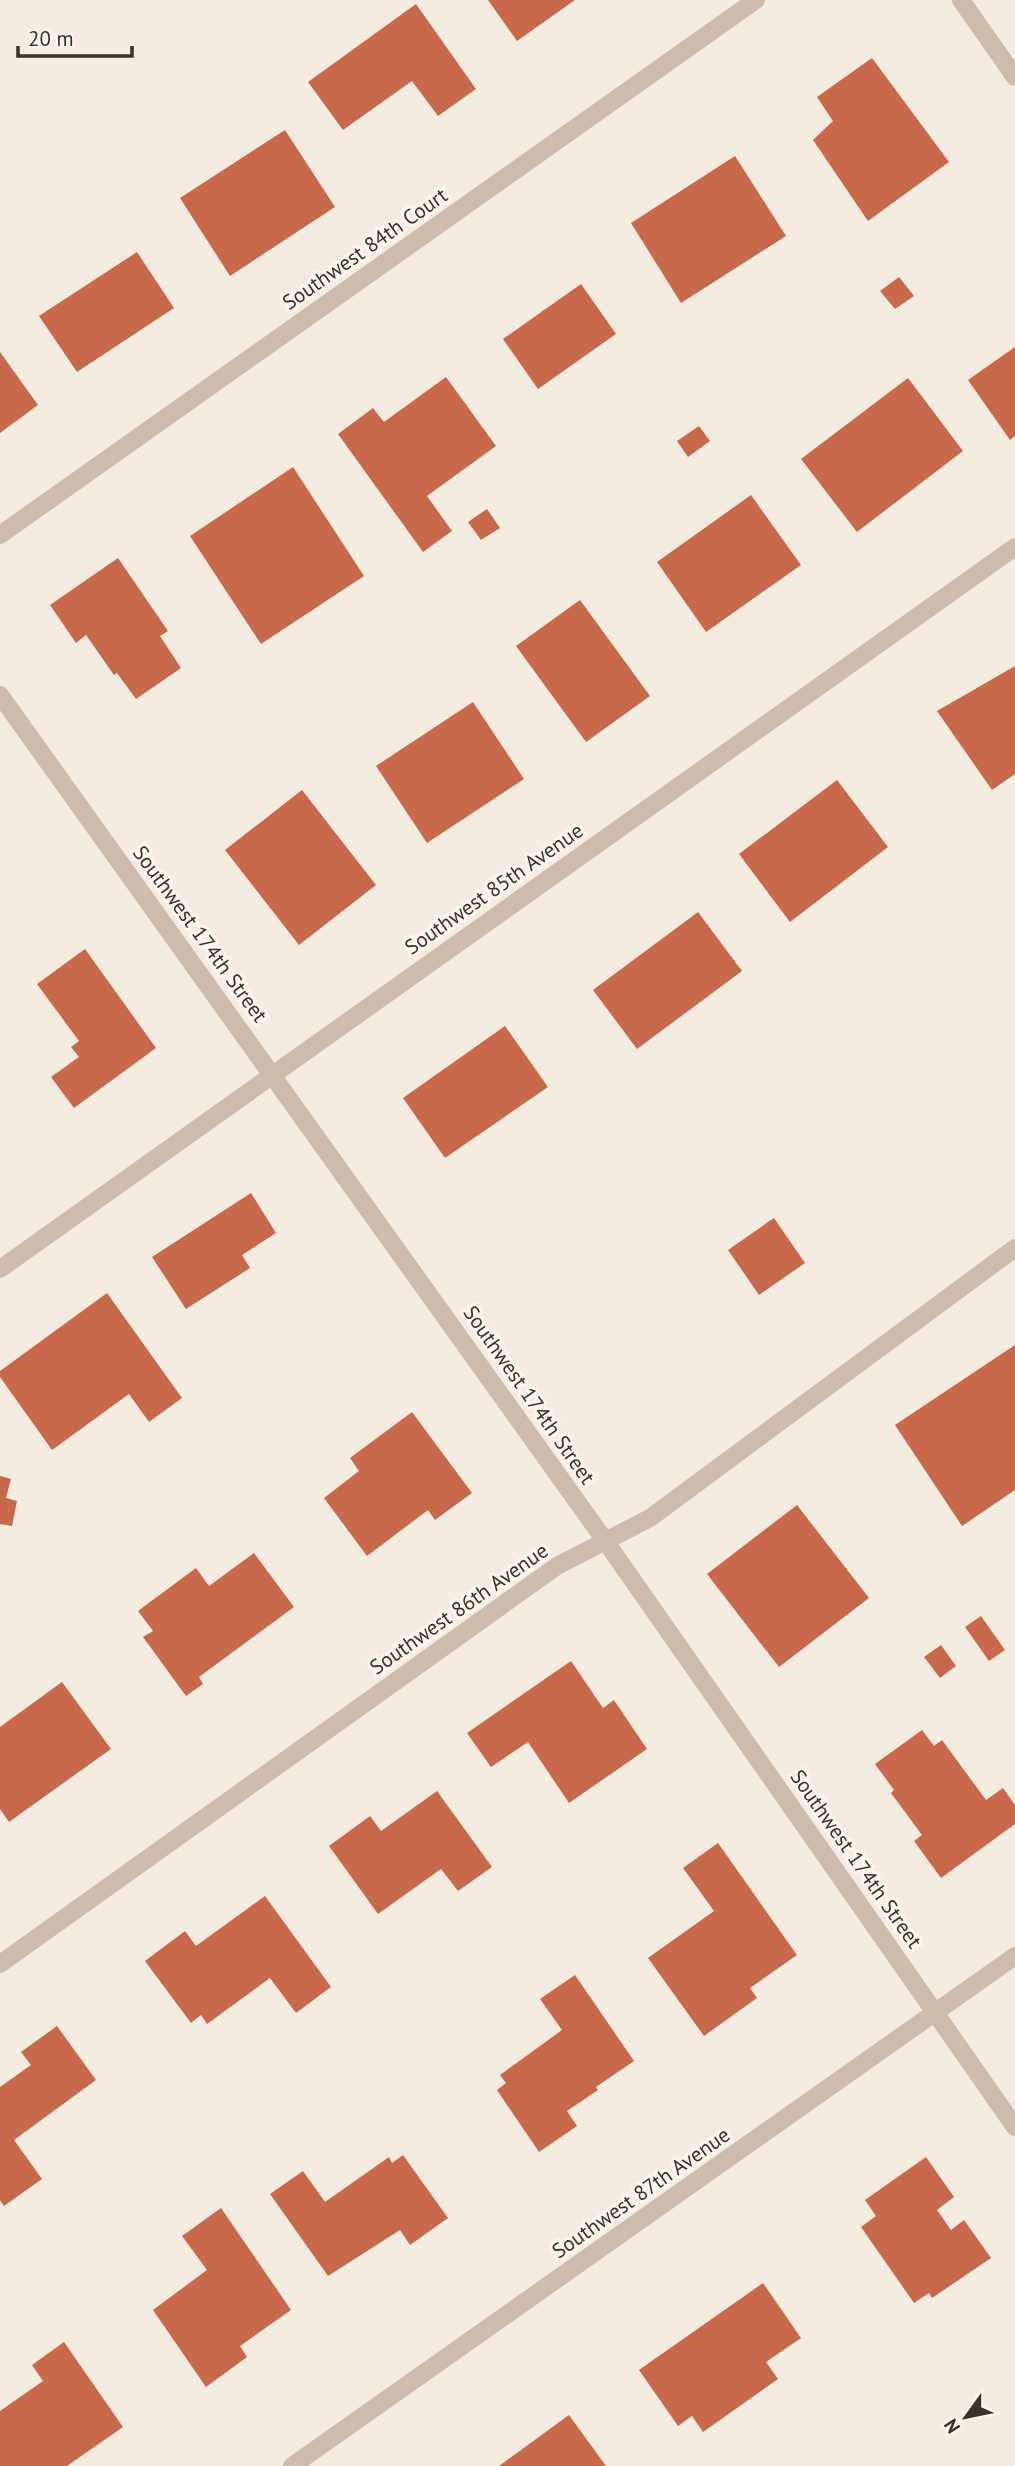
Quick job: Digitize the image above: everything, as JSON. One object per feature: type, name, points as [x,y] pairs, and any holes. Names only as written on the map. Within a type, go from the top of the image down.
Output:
[{"type":"street","name":"Southwest 84th Court","points":[[0,535],[756,0]]},
{"type":"street","points":[[961,0],[1015,76]]},
{"type":"street","name":"Southwest 85th Avenue","points":[[0,1269],[1015,547]]},
{"type":"street","name":"Southwest 174th Street","points":[[0,695],[606,1542],[1015,2127]]},
{"type":"street","name":"Southwest 86th Avenue","points":[[0,1964],[556,1566],[650,1518],[1015,1248]]},
{"type":"street","name":"Southwest 87th Avenue","points":[[292,2466],[1015,1956]]},
{"type":"building","points":[[488,0],[575,0],[517,41]]},
{"type":"building","points":[[416,4],[476,89],[438,116],[412,81],[343,130],[308,82]]},
{"type":"building","points":[[872,58],[949,162],[868,221],[813,140],[833,121],[817,97]]},
{"type":"building","points":[[285,130],[335,207],[230,276],[180,198]]},
{"type":"building","points":[[735,156],[786,236],[681,303],[631,223]]},
{"type":"building","points":[[137,252],[174,308],[77,372],[39,316]]},
{"type":"building","points":[[899,277],[914,296],[895,309],[880,291]]},
{"type":"building","points":[[581,284],[616,334],[538,389],[503,339]]},
{"type":"building","points":[[1015,347],[1015,436],[1010,440],[968,380]]},
{"type":"building","points":[[0,352],[38,405],[0,433]]},
{"type":"building","points":[[446,377],[496,446],[427,496],[452,531],[423,552],[338,434],[373,408],[384,422]]},
{"type":"building","points":[[908,378],[963,451],[857,532],[801,459]]},
{"type":"building","points":[[699,426],[710,441],[688,457],[677,441]]},
{"type":"building","points":[[293,467],[364,576],[261,644],[190,536]]},
{"type":"building","points":[[751,495],[801,565],[706,632],[657,562]]},
{"type":"building","points":[[487,509],[500,528],[481,540],[468,522]]},
{"type":"building","points":[[118,558],[168,631],[160,636],[181,668],[136,699],[117,673],[114,675],[86,635],[76,643],[50,605]]},
{"type":"building","points":[[580,600],[650,696],[586,742],[516,646]]},
{"type":"building","points":[[1015,666],[1015,774],[992,790],[937,711]]},
{"type":"building","points":[[473,702],[524,779],[427,843],[376,766]]},
{"type":"building","points":[[837,780],[888,847],[790,922],[739,854]]},
{"type":"building","points":[[302,790],[376,885],[299,945],[225,850]]},
{"type":"building","points":[[698,912],[742,971],[637,1049],[593,990]]},
{"type":"building","points":[[85,949],[156,1048],[74,1108],[51,1077],[79,1057],[71,1047],[79,1041],[37,984]]},
{"type":"building","points":[[505,1026],[548,1087],[445,1158],[403,1098]]},
{"type":"building","points":[[251,1193],[276,1233],[242,1255],[250,1268],[186,1309],[152,1257]]},
{"type":"building","points":[[774,1218],[805,1263],[759,1295],[728,1250]]},
{"type":"building","points":[[107,1293],[182,1398],[149,1422],[129,1394],[52,1450],[0,1377],[0,1371]]},
{"type":"building","points":[[1015,1345],[1015,1490],[962,1526],[895,1425]]},
{"type":"building","points":[[412,1412],[472,1493],[435,1520],[428,1510],[367,1556],[324,1498],[359,1471],[350,1458]]},
{"type":"building","points":[[0,1476],[11,1479],[6,1498],[17,1501],[12,1526],[0,1524]]},
{"type":"building","points":[[797,1505],[869,1598],[779,1667],[707,1574]]},
{"type":"building","points":[[254,1553],[294,1607],[199,1677],[203,1684],[186,1696],[143,1637],[153,1631],[138,1611],[196,1568],[209,1586]]},
{"type":"building","points":[[981,1616],[1005,1650],[989,1661],[965,1627]]},
{"type":"building","points":[[941,1645],[956,1666],[940,1678],[924,1657]]},
{"type":"building","points":[[571,1661],[603,1708],[614,1700],[647,1749],[569,1803],[528,1742],[491,1767],[467,1733]]},
{"type":"building","points":[[62,1682],[111,1749],[9,1822],[0,1809],[0,1727]]},
{"type":"building","points":[[922,1730],[934,1746],[942,1740],[986,1800],[1003,1788],[1015,1805],[1015,1824],[941,1878],[914,1841],[922,1835],[891,1793],[894,1790],[875,1764]]},
{"type":"building","points":[[437,1791],[492,1867],[458,1891],[441,1869],[378,1914],[329,1846],[370,1816],[381,1831]]},
{"type":"building","points":[[718,1843],[797,1955],[750,1988],[757,1998],[704,2036],[648,1958],[714,1911],[683,1868]]},
{"type":"building","points":[[265,1896],[331,1987],[296,2013],[270,1978],[207,2024],[201,2015],[191,2023],[145,1961],[185,1931],[196,1946]]},
{"type":"building","points":[[575,1975],[634,2061],[567,2111],[577,2126],[539,2152],[497,2090],[506,2083],[500,2075],[562,2030],[540,1999]]},
{"type":"building","points":[[57,2026],[96,2080],[14,2140],[42,2179],[4,2206],[0,2200],[0,2087],[31,2065],[21,2052]]},
{"type":"building","points":[[403,2155],[448,2218],[410,2245],[400,2230],[328,2276],[270,2194],[303,2171],[325,2202],[389,2157],[392,2163]]},
{"type":"building","points":[[926,2157],[954,2197],[937,2210],[951,2230],[964,2220],[991,2258],[932,2298],[929,2293],[914,2303],[861,2227],[876,2216],[865,2200]]},
{"type":"building","points":[[221,2208],[291,2310],[240,2346],[247,2357],[206,2387],[153,2310],[207,2270],[182,2236]]},
{"type":"building","points":[[763,2283],[801,2338],[766,2362],[778,2379],[703,2432],[692,2416],[678,2426],[639,2370]]},
{"type":"building","points":[[64,2342],[123,2427],[67,2466],[0,2466],[0,2411],[43,2381],[32,2365]]},
{"type":"building","points":[[569,2415],[606,2466],[499,2466]]}]
